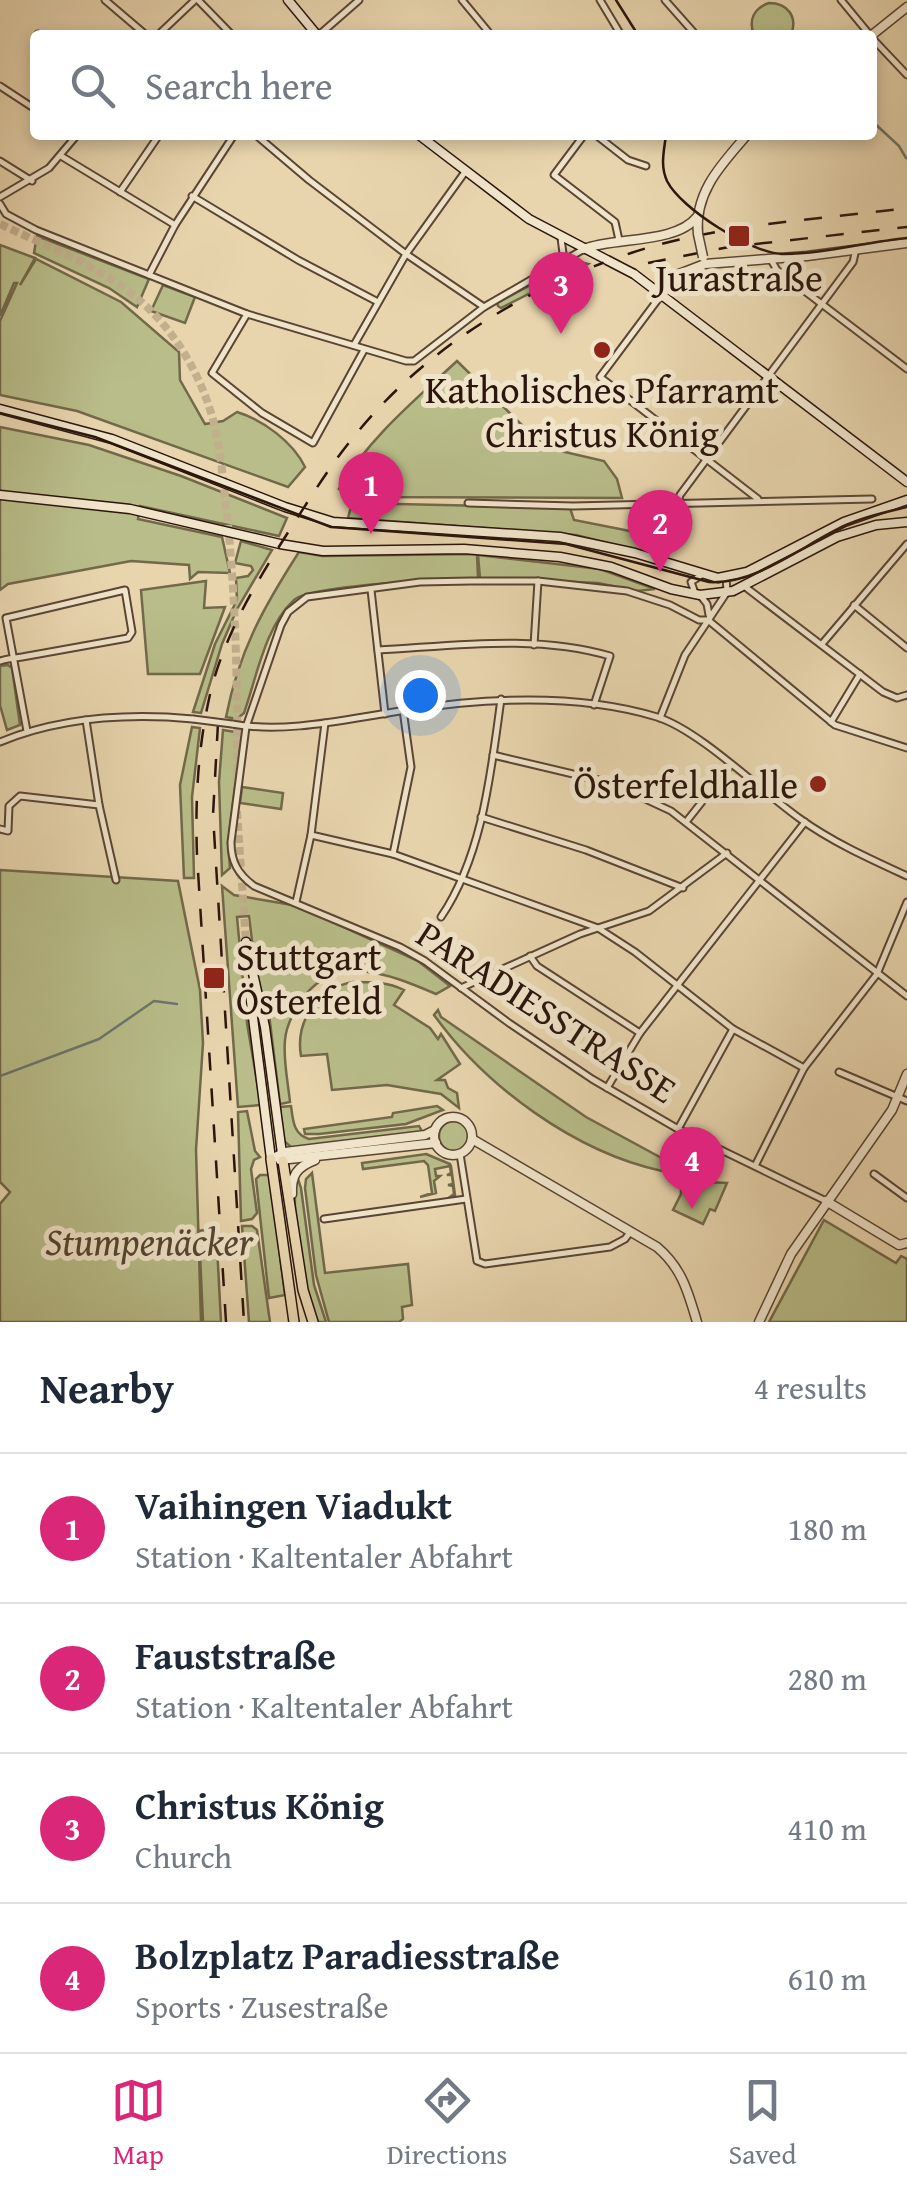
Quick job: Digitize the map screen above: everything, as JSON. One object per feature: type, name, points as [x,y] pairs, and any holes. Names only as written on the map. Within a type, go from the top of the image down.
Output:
[{"type":"highway","points":[[282,1157],[303,1290],[313,1322]]},
{"type":"highway","points":[[271,1159],[294,1322]]},
{"type":"main road","points":[[288,0],[314,30]]},
{"type":"main road","points":[[877,31],[907,7]]},
{"type":"main road","points":[[425,140],[514,209],[561,238],[606,256],[650,284],[907,482]]},
{"type":"main road","points":[[584,249],[686,228],[696,218],[707,186],[743,140]]},
{"type":"main road","points":[[696,218],[704,261]]},
{"type":"main road","points":[[686,228],[698,234]]},
{"type":"main road","points":[[606,256],[620,243]]},
{"type":"main road","points":[[662,294],[674,276],[704,261],[771,260],[907,243]]},
{"type":"main road","points":[[0,409],[112,438],[284,507],[333,522],[560,537],[726,577],[747,572],[844,522],[907,500]]},
{"type":"main road","points":[[0,495],[130,509],[280,544],[332,552],[449,548],[560,557],[698,595],[744,586],[837,537],[876,525],[907,522]]},
{"type":"main road","points":[[246,942],[271,1159],[425,1135],[446,1119],[457,1118],[467,1123],[472,1138],[460,1154],[448,1154],[436,1143],[436,1130]]},
{"type":"main road","points":[[249,966],[264,1026],[282,1157]]},
{"type":"main road","points":[[759,1322],[791,1254],[902,1100],[907,1074]]},
{"type":"main road","points":[[472,1138],[657,1247],[676,1265],[697,1322]]},
{"type":"main road","points":[[282,1157],[319,1158],[436,1143]]},
{"type":"main road","points":[[290,1204],[294,1176],[302,1166],[319,1158]]},
{"type":"main road","points":[[826,1201],[906,1246]]},
{"type":"street","points":[[105,0],[140,30]]},
{"type":"street","points":[[163,30],[196,0],[227,30]]},
{"type":"street","points":[[324,30],[360,0]]},
{"type":"street","points":[[462,0],[486,30]]},
{"type":"street","points":[[600,0],[618,30]]},
{"type":"street","points":[[665,0],[692,30]]},
{"type":"street","points":[[841,0],[866,30]]},
{"type":"street","points":[[877,42],[907,75]]},
{"type":"street","points":[[0,86],[30,105]]},
{"type":"street","points":[[72,140],[61,156],[32,181],[0,201],[6,214],[36,230],[247,314],[364,350],[414,360],[484,307],[584,249]]},
{"type":"street","points":[[120,192],[156,140]]},
{"type":"street","points":[[149,275],[174,225],[231,140]]},
{"type":"street","points":[[262,140],[406,254],[484,307]]},
{"type":"street","points":[[580,140],[554,175],[615,222],[620,243]]},
{"type":"street","points":[[602,140],[628,160],[646,166]]},
{"type":"street","points":[[61,156],[174,225]]},
{"type":"street","points":[[0,161],[32,181]]},
{"type":"street","points":[[353,346],[406,254],[466,172]]},
{"type":"street","points":[[192,196],[376,302]]},
{"type":"street","points":[[561,238],[566,253],[564,261]]},
{"type":"street","points":[[678,502],[706,458],[853,262],[856,249]]},
{"type":"street","points":[[771,260],[776,270],[907,370]]},
{"type":"street","points":[[662,294],[600,377],[761,500]]},
{"type":"street","points":[[247,314],[212,373],[262,413],[314,443],[364,350]]},
{"type":"street","points":[[468,503],[573,506],[872,500]]},
{"type":"street","points":[[821,645],[907,544]]},
{"type":"street","points":[[703,574],[691,582],[708,607],[708,619]]},
{"type":"street","points":[[660,718],[685,655],[727,592],[726,577]]},
{"type":"street","points":[[534,644],[538,581]]},
{"type":"street","name":"PARADIESSTRASSE","points":[[708,619],[699,620],[670,605],[627,591],[538,581],[420,582],[307,597],[288,612],[272,646],[246,727],[232,857],[238,872],[254,886],[426,961],[530,1038],[607,1088],[678,1129],[826,1201]]},
{"type":"street","points":[[744,586],[889,696],[907,695]]},
{"type":"street","points":[[0,661],[14,658],[128,638],[132,632],[125,590],[6,618],[14,658],[26,731]]},
{"type":"street","points":[[371,590],[385,714]]},
{"type":"street","points":[[854,605],[907,648]]},
{"type":"street","points":[[708,619],[831,722],[850,732],[907,748]]},
{"type":"street","points":[[378,650],[534,644],[610,656],[594,705]]},
{"type":"street","points":[[831,722],[860,674]]},
{"type":"street","points":[[441,917],[462,879],[481,817],[501,699]]},
{"type":"street","points":[[0,742],[26,731],[136,716],[246,727],[325,723],[501,699],[594,705],[660,718],[676,725],[805,822],[907,876]]},
{"type":"street","points":[[393,854],[411,767],[403,710]]},
{"type":"street","points":[[86,720],[99,806],[116,880]]},
{"type":"street","points":[[296,902],[311,835],[325,723]]},
{"type":"street","points":[[493,755],[611,782],[650,799],[727,853],[907,996]]},
{"type":"street","points":[[686,822],[731,765]]},
{"type":"street","points":[[0,829],[8,830],[9,806],[20,796],[99,806]]},
{"type":"street","points":[[481,817],[586,850],[683,888]]},
{"type":"street","points":[[607,1088],[640,1034],[805,822]]},
{"type":"street","points":[[311,835],[393,854],[598,928],[733,1029],[804,1068]]},
{"type":"street","points":[[461,988],[580,934],[649,910],[727,853]]},
{"type":"street","points":[[756,1166],[804,1068],[878,974],[907,902]]},
{"type":"street","points":[[578,922],[580,934]]},
{"type":"street","points":[[530,956],[537,966],[640,1034]]},
{"type":"street","points":[[678,1129],[733,1029]]},
{"type":"street","points":[[838,1072],[902,1100]]},
{"type":"street","points":[[460,1154],[474,1258],[486,1264],[610,1247],[631,1231]]},
{"type":"street","points":[[874,1174],[907,1198]]},
{"type":"street","points":[[324,1219],[466,1199]]},
{"type":"green space","points":[[769,3],[781,5],[790,12],[792,30],[753,30],[754,15]]},
{"type":"green space","points":[[37,236],[149,279],[137,307],[109,288],[34,253]]},
{"type":"green space","points":[[0,245],[35,258],[20,285],[36,259],[121,302],[179,352],[180,380],[205,424],[223,421],[237,412],[247,416],[285,441],[305,467],[288,487],[77,411],[0,395],[0,321],[17,283],[0,316]]},
{"type":"green space","points":[[576,261],[588,264],[501,308],[498,306],[497,303]]},
{"type":"green space","points":[[163,285],[195,297],[185,323],[151,311]]},
{"type":"green space","points":[[457,361],[536,439],[552,449],[604,461],[617,479],[622,498],[349,497],[339,489],[378,437]]},
{"type":"green space","points":[[0,427],[89,445],[287,518],[279,536],[140,506],[138,519],[222,537],[230,573],[198,572],[190,579],[189,565],[131,561],[8,584],[0,590]]},
{"type":"green space","points":[[352,503],[570,508],[574,520],[655,536],[663,542],[663,557],[576,535],[348,518]]},
{"type":"green space","points":[[241,541],[272,550],[237,609],[201,713],[193,712],[215,644],[237,600],[236,578],[248,576],[253,570],[251,566],[235,563]]},
{"type":"green space","points":[[299,552],[322,556],[477,554],[478,578],[325,590],[294,600],[269,638],[244,713],[237,719],[226,717],[254,631]]},
{"type":"green space","points":[[478,555],[600,569],[655,589],[637,591],[598,583],[480,578]]},
{"type":"green space","points":[[206,581],[204,608],[225,607],[200,674],[148,674],[141,590]]},
{"type":"green space","points":[[0,666],[12,668],[20,725],[7,730],[0,705]]},
{"type":"green space","points":[[192,727],[200,728],[192,797],[194,878],[184,878],[180,785]]},
{"type":"green space","points":[[223,730],[242,733],[228,843],[230,868],[222,875],[219,782]]},
{"type":"green space","points":[[242,787],[283,793],[281,809],[240,803]]},
{"type":"green space","name":"Stumpenäcker","points":[[0,870],[178,881],[200,990],[203,1043],[196,1150],[201,1322],[0,1322],[0,1204],[10,1192],[0,1182]]},
{"type":"green space","points":[[222,886],[234,895],[298,906],[418,961],[450,986],[436,994],[362,971],[328,977],[312,987],[296,1008],[287,1030],[285,1055],[290,1102],[280,1104],[269,1014],[257,981],[249,916],[237,917],[247,1023],[261,1105],[238,1107]]},
{"type":"green space","points":[[353,982],[386,984],[404,990],[394,1005],[430,1028],[438,1039],[441,1034],[460,1064],[437,1080],[445,1080],[448,1088],[457,1093],[459,1108],[441,1094],[387,1085],[332,1090],[327,1054],[301,1056],[302,1031],[312,1008],[329,991]]},
{"type":"green space","points":[[438,1010],[441,1017],[586,1117],[667,1161],[662,1171],[597,1149],[535,1113],[455,1042],[434,1015]]},
{"type":"green space","points":[[291,1106],[297,1130],[309,1139],[419,1126],[423,1133],[292,1148],[283,1140],[280,1107]]},
{"type":"green space","points":[[437,1106],[443,1110],[406,1124],[319,1134],[305,1134],[304,1129],[392,1117],[393,1113]]},
{"type":"green space","points":[[247,1111],[255,1151],[260,1157],[251,1169],[257,1213],[252,1219],[241,1221],[238,1112]]},
{"type":"green space","points":[[454,1121],[465,1125],[469,1136],[465,1147],[454,1151],[443,1147],[439,1136],[443,1125]]},
{"type":"green space","points":[[426,1154],[450,1164],[451,1166],[455,1195],[454,1197],[450,1197],[454,1194],[453,1186],[448,1185],[453,1184],[452,1175],[447,1175],[451,1173],[450,1166],[435,1169],[436,1176],[440,1176],[434,1181],[436,1193],[420,1197],[432,1193],[424,1161],[363,1169],[362,1163]]},
{"type":"green space","points":[[312,1173],[325,1273],[408,1264],[412,1305],[402,1307],[403,1319],[399,1322],[329,1322],[316,1275],[305,1188]]},
{"type":"green space","points":[[270,1175],[285,1295],[269,1298],[256,1179]]},
{"type":"green space","points":[[297,1176],[314,1285],[326,1322],[318,1322],[302,1270],[296,1230]]},
{"type":"green space","points":[[681,1181],[727,1183],[715,1211],[710,1209],[703,1224],[673,1210],[681,1194]]},
{"type":"green space","points":[[824,1220],[896,1263],[901,1256],[907,1259],[907,1322],[769,1322]]},
{"type":"green space","points":[[242,1226],[257,1230],[270,1322],[249,1322]]},
{"type":"green space","points":[[216,1227],[221,1322],[203,1322],[199,1231]]},
{"type":"waterway","points":[[877,126],[906,158]]},
{"type":"waterway","points":[[0,1076],[99,1039],[154,1001],[177,1004]]},
{"type":"tunnel","points":[[0,224],[76,259],[129,292],[168,330],[201,386],[218,440],[230,547],[237,782]]},
{"type":"tunnel","points":[[237,811],[246,942]]},
{"type":"tram line","points":[[616,0],[635,30]]},
{"type":"tram line","points":[[665,140],[664,170],[675,192],[719,228],[754,247],[783,254],[907,238]]},
{"type":"tram line","points":[[0,413],[95,437],[331,527],[566,544],[709,582],[745,577],[846,525],[907,507]]},
{"type":"railway","points":[[226,1322],[197,855],[198,772],[217,669],[243,609],[275,552],[337,458],[384,403],[446,348],[516,303],[592,267],[664,243],[733,229],[907,208]]},
{"type":"railway","points":[[648,263],[729,247],[907,227]]},
{"type":"railway","points":[[218,723],[213,815],[244,1322]]},
{"type":"place","name":"Jurastraße","points":[[739,236]]},
{"type":"place","name":"Christus König","points":[[561,334]]},
{"type":"place","name":"Katholisches Pfarramt Christus König","points":[[602,350]]},
{"type":"place","name":"Vaihingen Viadukt","points":[[371,534]]},
{"type":"place","name":"Fauststraße","points":[[660,572]]},
{"type":"place","name":"Österfeldhalle","points":[[818,784]]},
{"type":"place","name":"Stuttgart Österfeld","points":[[214,978]]},
{"type":"place","name":"Bolzplatz Paradiesstraße","points":[[692,1209]]}]
